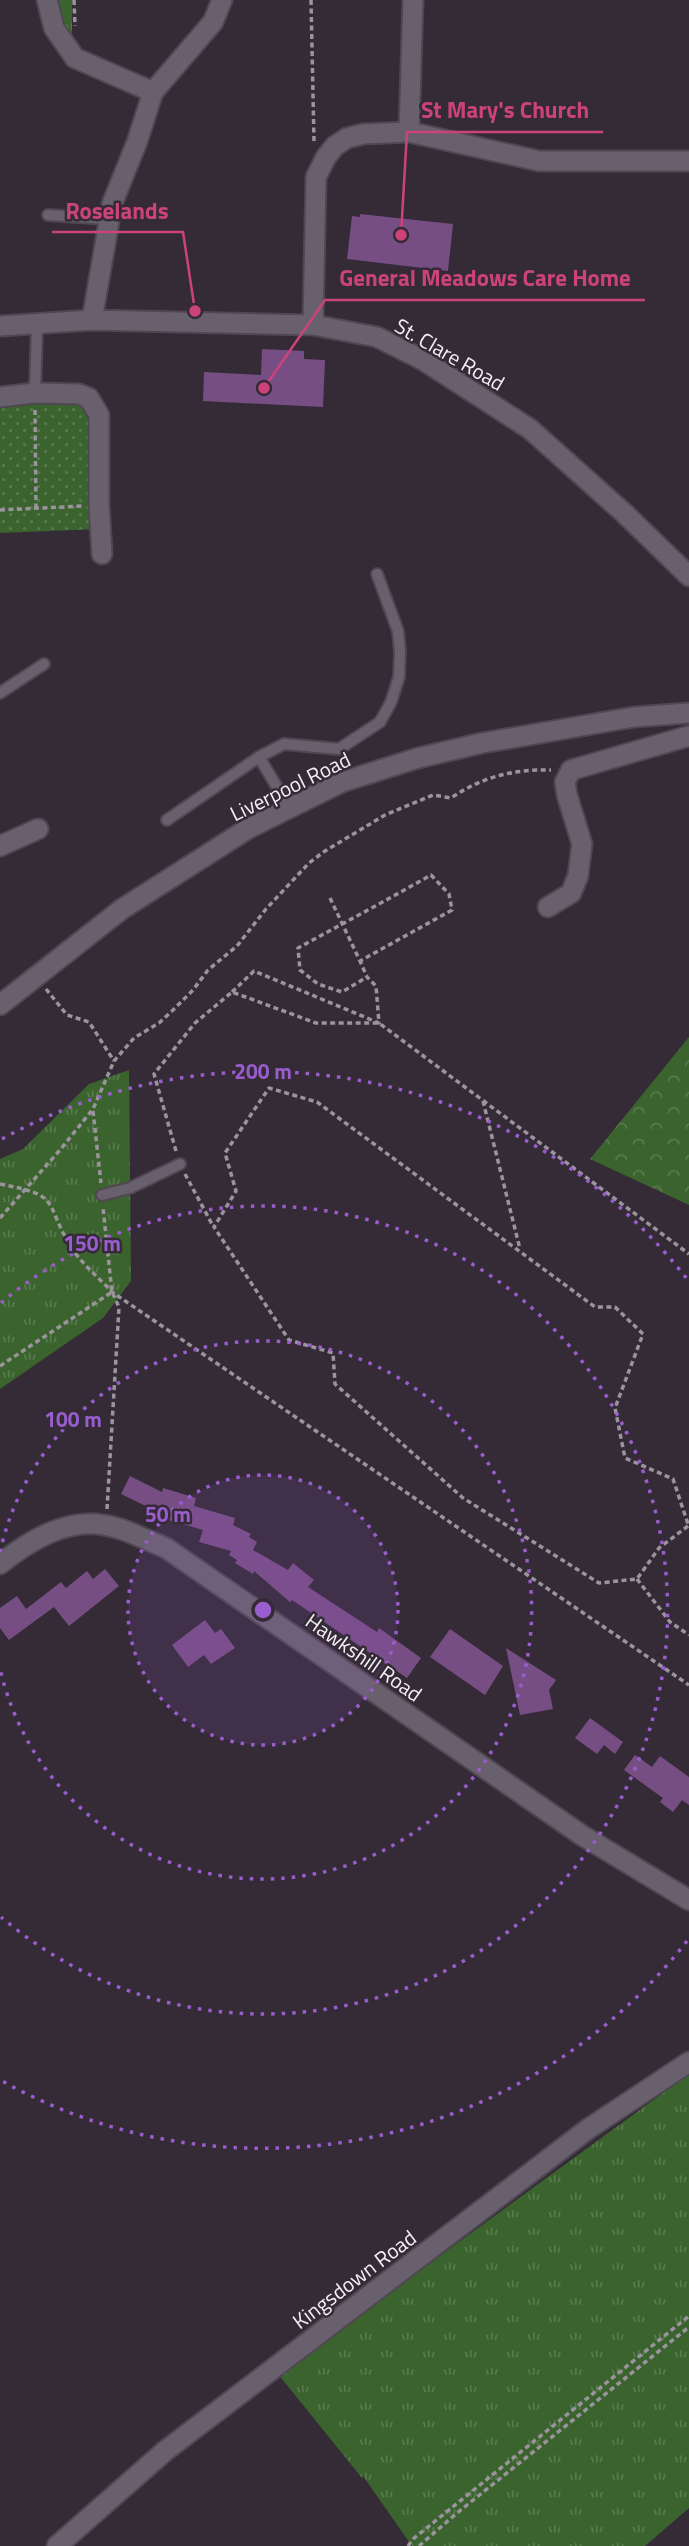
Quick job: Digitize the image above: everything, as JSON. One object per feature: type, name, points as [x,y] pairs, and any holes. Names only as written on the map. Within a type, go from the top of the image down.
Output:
[{"type":"street","points":[[47,0],[54,28],[75,58],[153,92]]},
{"type":"street","points":[[92,320],[108,219],[153,92],[213,22],[222,0]]},
{"type":"street","points":[[408,132],[413,0]]},
{"type":"street","points":[[313,325],[316,177],[326,156],[347,138],[363,134],[408,132],[539,161],[689,161]]},
{"type":"street","name":"St. Clare Road","points":[[0,326],[92,320],[313,325],[377,337],[423,360],[530,429],[624,513],[689,576]]},
{"type":"street","points":[[0,397],[35,393],[79,394],[89,398],[99,415],[102,554]]},
{"type":"street","name":"Liverpool Road","points":[[0,1005],[122,909],[249,828],[342,782],[418,758],[482,743],[634,717],[689,713]]},
{"type":"street","points":[[548,907],[571,893],[578,876],[582,844],[566,795],[565,782],[571,770],[689,736]]},
{"type":"street","points":[[2,840],[37,828]]},
{"type":"street","name":"Hawkshill Road","points":[[0,1564],[54,1530],[86,1524],[106,1525],[166,1548],[583,1836],[689,1900]]},
{"type":"street","name":"Kingsdown Road","points":[[57,2546],[187,2435],[588,2129],[689,2062]]},
{"type":"lane","points":[[48,215],[108,219]]},
{"type":"lane","points":[[35,393],[37,325]]},
{"type":"lane","points":[[167,820],[260,757],[284,744],[339,749],[380,722],[391,702],[399,677],[400,652],[398,631],[377,574]]},
{"type":"lane","points":[[0,693],[44,664]]},
{"type":"lane","points":[[260,757],[289,807]]},
{"type":"lane","points":[[102,1195],[130,1188],[180,1164]]},
{"type":"path","points":[[311,0],[316,177]]},
{"type":"path","points":[[35,393],[36,509]]},
{"type":"path","points":[[0,510],[99,505]]},
{"type":"path","points":[[0,1218],[93,1109],[114,1061],[134,1038],[159,1023],[208,970],[237,946],[290,881],[325,851],[384,815],[433,795],[451,798],[472,784],[493,776],[520,771],[571,770]]},
{"type":"path","points":[[360,961],[452,911],[449,894],[431,875],[298,948],[300,970],[318,984],[342,992],[367,976]]},
{"type":"path","points":[[330,898],[367,976],[376,986],[379,1024]]},
{"type":"path","points":[[214,1227],[236,1191],[225,1153],[269,1088],[317,1102],[596,1307],[615,1307],[643,1334],[615,1408],[625,1458],[673,1479],[688,1526],[659,1549],[637,1579],[598,1583],[463,1497],[335,1384],[333,1353],[289,1340],[214,1227],[180,1164],[154,1074],[195,1023],[254,971],[379,1024],[689,1254]]},
{"type":"path","points":[[36,977],[67,1015],[89,1022],[114,1061]]},
{"type":"path","points":[[232,992],[316,1023],[379,1024]]},
{"type":"path","points":[[484,1101],[520,1251]]},
{"type":"path","points":[[93,1109],[112,1292],[118,1307],[106,1525]]},
{"type":"path","points":[[0,1184],[27,1189],[45,1197],[53,1205],[72,1248],[112,1292],[689,1685]]},
{"type":"path","points":[[0,1366],[112,1292]]},
{"type":"path","points":[[637,1579],[670,1622],[689,1635]]},
{"type":"path","points":[[408,2546],[413,2539],[689,2316]]},
{"type":"path","points":[[419,2546],[457,2512],[689,2326]]},
{"type":"green space","points":[[54,0],[72,0],[72,47]]},
{"type":"green space","points":[[0,397],[89,398],[99,529],[0,533]]},
{"type":"green space","points":[[689,1037],[689,1205],[590,1159]]},
{"type":"green space","points":[[129,1070],[131,1281],[103,1318],[0,1389],[0,1159],[23,1149],[89,1084]]},
{"type":"green space","points":[[689,2074],[689,2508],[645,2546],[412,2546],[363,2476],[362,2478],[278,2374]]},
{"type":"building","points":[[360,214],[453,224],[448,271],[347,259],[352,216],[360,217]]},
{"type":"building","points":[[262,349],[304,351],[304,359],[325,360],[323,407],[203,401],[204,372],[261,375]]},
{"type":"building","points":[[130,1476],[162,1492],[163,1488],[196,1498],[194,1506],[235,1518],[233,1525],[251,1534],[249,1537],[257,1542],[253,1550],[288,1570],[293,1563],[314,1580],[308,1587],[377,1632],[379,1628],[421,1658],[407,1678],[292,1600],[290,1602],[254,1571],[253,1574],[235,1563],[237,1560],[229,1555],[231,1551],[199,1542],[203,1530],[155,1516],[156,1511],[121,1494]]},
{"type":"building","points":[[105,1569],[119,1586],[69,1626],[54,1607],[9,1640],[0,1628],[0,1608],[17,1596],[26,1609],[61,1582],[66,1588],[87,1571],[93,1579]]},
{"type":"building","points":[[205,1620],[215,1633],[221,1629],[235,1648],[211,1664],[204,1655],[188,1667],[172,1645]]},
{"type":"building","points":[[450,1629],[503,1666],[485,1695],[430,1657]]},
{"type":"building","points":[[506,1648],[556,1680],[549,1690],[553,1709],[520,1715]]},
{"type":"building","points":[[590,1718],[623,1742],[615,1754],[604,1745],[597,1754],[575,1738]]},
{"type":"building","points":[[635,1755],[652,1767],[660,1756],[689,1777],[689,1805],[682,1800],[673,1812],[660,1802],[663,1798],[624,1770]]},
{"type":"place","name":"St Mary's Church","points":[[401,235]]},
{"type":"place","name":"Roselands","points":[[195,311]]},
{"type":"place","name":"General Meadows Care Home","points":[[264,388]]}]
